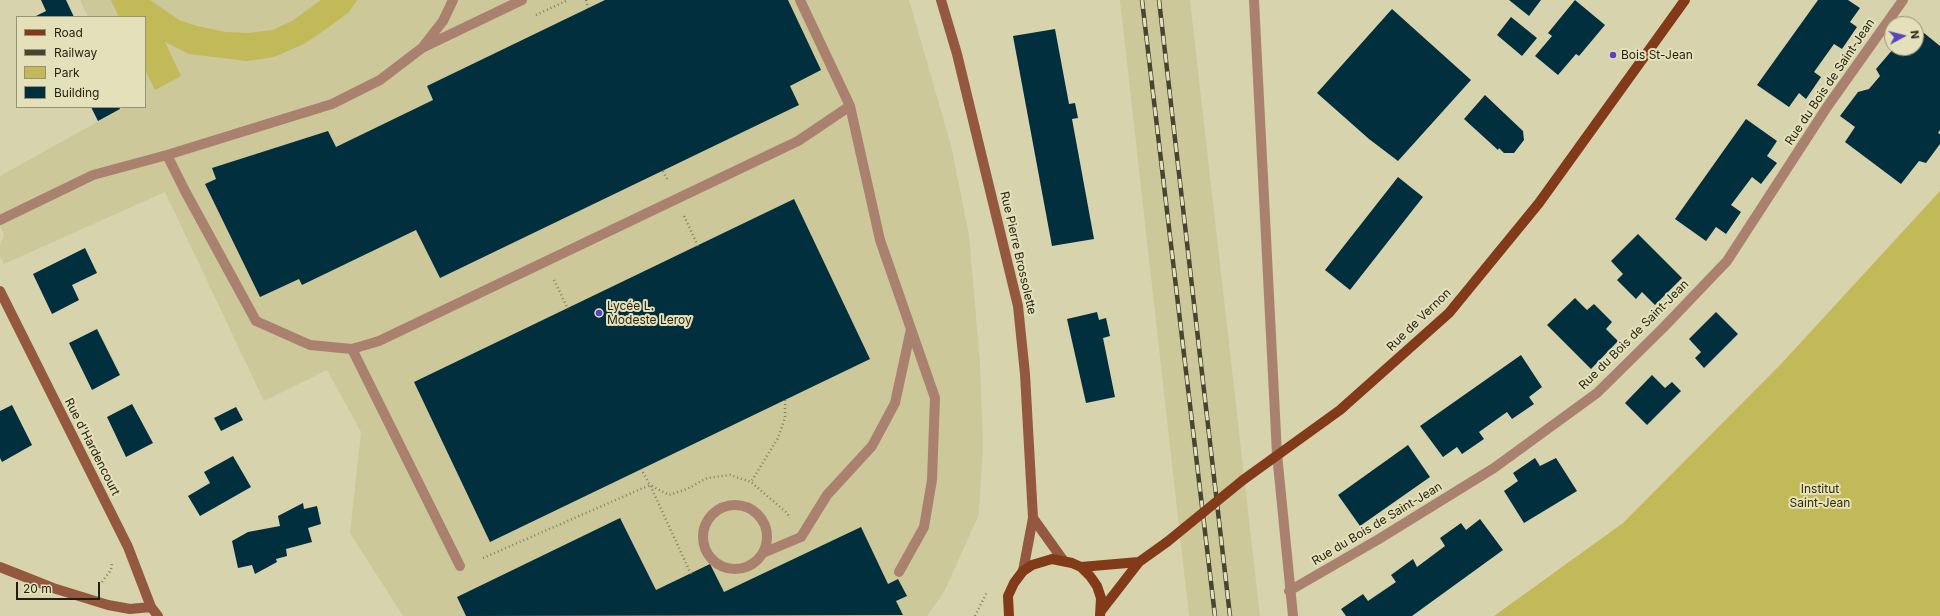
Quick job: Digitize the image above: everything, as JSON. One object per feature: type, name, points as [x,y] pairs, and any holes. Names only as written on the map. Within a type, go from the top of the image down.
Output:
[{"type":"main road","name":"Rue Pierre Brossolette","points":[[941,0],[957,54],[1018,306],[1025,374],[1033,518],[1022,571]]},
{"type":"main road","name":"Rue de Vernon","points":[[1101,613],[1139,562],[1167,542],[1242,480],[1340,410],[1449,313],[1539,203],[1685,0]]},
{"type":"main road","name":"Rue d'Hardencourt","points":[[0,291],[128,547],[151,607],[158,616]]},
{"type":"main road","points":[[1033,518],[1063,560]]},
{"type":"main road","points":[[1007,614],[1008,596],[1022,571],[1042,561],[1052,559],[1063,560],[1081,567],[1090,576],[1097,586],[1101,598],[1101,613]]},
{"type":"main road","points":[[1081,567],[1139,562]]},
{"type":"main road","points":[[0,567],[53,588],[108,604],[130,609],[151,607]]},
{"type":"street","points":[[422,48],[444,21],[453,0]]},
{"type":"street","points":[[0,220],[93,175],[168,155],[332,104],[380,80],[422,48],[522,0]]},
{"type":"street","points":[[800,0],[850,106],[880,240],[935,398],[932,480],[924,527],[899,572]]},
{"type":"street","points":[[1254,0],[1277,454],[1292,616]]},
{"type":"street","name":"Rue du Bois de Saint-Jean","points":[[1289,591],[1379,539],[1494,468],[1597,393],[1663,328],[1726,261],[1784,175],[1827,107],[1903,0]]},
{"type":"street","points":[[168,155],[184,191],[256,321],[310,345],[352,349],[379,341],[798,141],[850,106]]},
{"type":"street","points":[[763,553],[767,543],[767,532],[763,521],[756,512],[747,507],[736,505],[724,506],[715,512],[708,520],[704,529],[703,539],[705,549],[710,558],[718,564],[728,568],[738,569],[747,566],[756,561],[763,553],[801,537],[827,495],[872,446],[895,403],[911,328]]},
{"type":"street","points":[[352,349],[460,566]]},
{"type":"path","points":[[532,17],[568,0]]},
{"type":"path","points":[[586,0],[588,8]]},
{"type":"path","points":[[751,482],[778,438],[785,418],[785,400]]},
{"type":"path","points":[[642,469],[691,574]]},
{"type":"path","points":[[650,485],[669,495],[687,489],[707,478],[730,475],[751,482],[787,513],[801,537]]},
{"type":"path","points":[[483,558],[650,485]]},
{"type":"path","points":[[97,583],[102,582],[111,570],[114,553],[128,547]]},
{"type":"path","points":[[975,616],[988,590]]},
{"type":"shaded area","name":"Lycée L. Modeste Leroy","points":[[80,0],[909,0],[951,145],[969,235],[980,362],[983,446],[979,514],[944,592],[927,616],[403,616],[350,533],[361,432],[327,370],[264,401],[165,192],[4,264],[0,256],[0,245],[4,235],[0,226],[0,176],[122,108],[146,108],[146,16],[88,16]]},
{"type":"shaded area","points":[[1120,0],[1190,0],[1260,616],[1189,616]]},
{"type":"green space","points":[[111,0],[150,0],[179,20],[197,26],[225,32],[248,33],[273,30],[292,21],[321,0],[357,0],[349,12],[329,27],[304,44],[274,57],[247,61],[189,54],[165,42],[181,76],[155,90],[146,72],[146,16],[119,16]]},
{"type":"green space","name":"Institut Saint-Jean","points":[[1940,191],[1940,616],[1494,616],[1623,523],[1781,364]]},
{"type":"building","points":[[41,0],[66,0],[74,16],[36,16],[46,11]]},
{"type":"building","points":[[605,0],[788,0],[821,70],[790,86],[799,105],[440,278],[416,230],[302,285],[299,279],[260,297],[205,184],[216,179],[212,168],[328,131],[336,147],[433,100],[427,86]]},
{"type":"building","points":[[1509,0],[1541,0],[1529,16]]},
{"type":"building","points":[[1575,0],[1605,25],[1579,56],[1576,54],[1558,75],[1535,56],[1552,36],[1548,33]]},
{"type":"building","points":[[1818,0],[1848,0],[1860,8],[1850,22],[1857,27],[1842,49],[1834,44],[1814,72],[1821,77],[1806,99],[1799,93],[1789,107],[1757,85]]},
{"type":"building","points":[[1392,9],[1471,80],[1398,161],[1369,139],[1317,93]]},
{"type":"building","points":[[1511,17],[1537,38],[1522,56],[1497,35]]},
{"type":"building","points":[[1055,29],[1069,104],[1075,103],[1078,118],[1072,119],[1094,239],[1052,246],[1013,36]]},
{"type":"building","points":[[1924,33],[1940,46],[1940,130],[1938,133],[1940,134],[1940,144],[1926,163],[1919,161],[1901,184],[1845,142],[1855,127],[1840,116],[1858,92],[1869,89],[1880,76],[1876,69],[1887,56],[1924,56]]},
{"type":"building","points":[[1485,95],[1523,131],[1524,140],[1514,153],[1504,153],[1499,148],[1498,150],[1464,119]]},
{"type":"building","points":[[92,108],[120,108],[120,109],[98,121]]},
{"type":"building","points":[[1746,119],[1777,141],[1767,156],[1777,163],[1761,184],[1752,177],[1731,205],[1741,212],[1726,234],[1716,227],[1706,241],[1675,219]]},
{"type":"building","points":[[1398,177],[1423,197],[1350,290],[1325,270]]},
{"type":"building","points":[[794,199],[870,359],[490,542],[414,382]]},
{"type":"building","points":[[1638,234],[1682,278],[1655,305],[1642,292],[1636,299],[1617,280],[1623,274],[1611,261]]},
{"type":"building","points":[[85,248],[97,273],[72,285],[79,300],[52,314],[33,274]]},
{"type":"building","points":[[1575,298],[1587,310],[1594,304],[1612,322],[1606,329],[1618,341],[1591,369],[1547,325]]},
{"type":"building","points":[[1097,312],[1099,320],[1106,318],[1110,336],[1103,338],[1115,397],[1086,403],[1067,319]]},
{"type":"building","points":[[1716,312],[1738,334],[1704,368],[1695,358],[1701,352],[1689,339]]},
{"type":"building","points":[[97,329],[120,375],[92,390],[69,343]]},
{"type":"building","points":[[1521,355],[1542,387],[1529,397],[1534,404],[1512,419],[1507,412],[1479,432],[1484,439],[1462,454],[1457,447],[1443,457],[1420,426]]},
{"type":"building","points":[[1652,375],[1665,388],[1672,382],[1681,391],[1647,425],[1625,403]]},
{"type":"building","points":[[132,404],[153,443],[126,457],[107,417]]},
{"type":"building","points":[[12,405],[32,445],[2,462],[0,458],[0,411]]},
{"type":"building","points":[[236,407],[243,420],[221,431],[214,418]]},
{"type":"building","points":[[1408,445],[1430,477],[1360,526],[1338,495]]},
{"type":"building","points":[[233,456],[251,487],[200,516],[188,496],[210,483],[204,472]]},
{"type":"building","points":[[1535,458],[1540,466],[1556,458],[1577,491],[1524,523],[1504,491],[1518,481],[1513,473]]},
{"type":"building","points":[[303,503],[304,509],[317,506],[321,524],[308,528],[312,542],[286,549],[287,556],[276,559],[277,562],[255,574],[252,565],[238,568],[232,541],[248,532],[280,526],[278,516]]},
{"type":"building","points":[[620,518],[656,590],[710,564],[724,592],[861,527],[888,584],[898,579],[907,596],[896,601],[903,615],[466,616],[457,597]]},
{"type":"building","points":[[1480,519],[1503,550],[1412,616],[1346,616],[1341,609],[1363,594],[1368,601],[1396,582],[1391,575],[1413,559],[1417,567],[1445,546],[1440,538],[1461,523],[1466,530]]},
{"type":"railway","points":[[1142,0],[1215,616]]},
{"type":"railway","points":[[1159,0],[1230,616]]},
{"type":"place","name":"Bois St-Jean","points":[[1613,55]]},
{"type":"place","name":"Lycée L. Modeste Leroy","points":[[599,313]]}]
